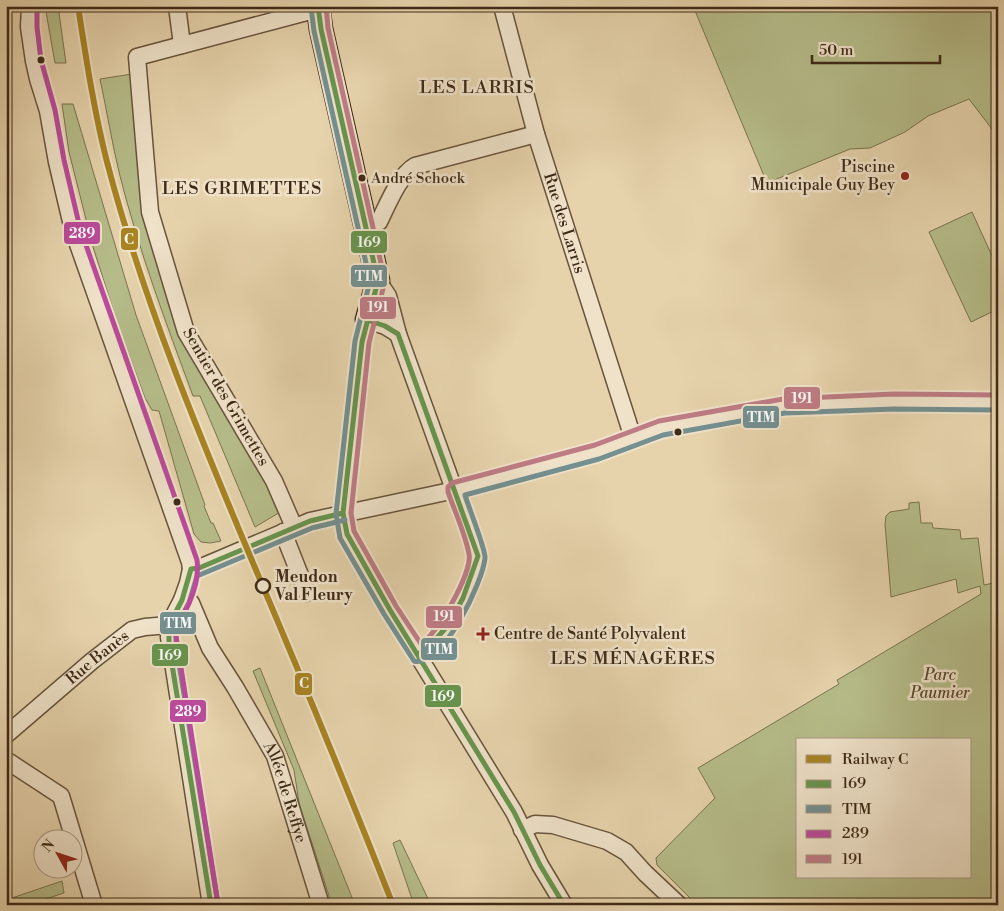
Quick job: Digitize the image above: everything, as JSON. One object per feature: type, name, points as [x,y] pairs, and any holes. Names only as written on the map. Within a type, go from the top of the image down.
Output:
[{"type":"street","points":[[26,6],[34,60],[48,111],[57,162],[73,230],[191,569],[182,600],[169,625],[171,654],[211,905]]},
{"type":"street","points":[[177,6],[182,45],[318,7],[378,281],[388,296],[398,334],[478,556],[470,584],[444,632],[429,648],[418,654]]},
{"type":"street","name":"Rue des Larris","points":[[502,6],[536,134],[632,438]]},
{"type":"street","name":"Sentier des Grimettes","points":[[182,45],[137,57],[150,212],[186,332],[274,481],[283,532],[307,593]]},
{"type":"street","points":[[366,225],[379,222],[403,176],[414,166],[536,134]]},
{"type":"street","points":[[378,281],[362,342],[343,514],[347,534],[390,610],[514,812],[540,865],[564,905]]},
{"type":"street","points":[[367,320],[385,326],[398,334]]},
{"type":"street","points":[[191,569],[199,568],[310,521],[455,490],[597,452],[661,428],[784,406],[894,401],[998,403]]},
{"type":"street","name":"Allée de Reffye","points":[[182,600],[190,603],[210,648],[235,686],[275,756],[321,905]]},
{"type":"street","name":"Rue Banès","points":[[6,735],[92,661],[132,630],[169,625]]},
{"type":"street","points":[[6,760],[62,796],[94,905]]},
{"type":"street","points":[[522,830],[535,824],[553,825],[606,842],[626,852],[644,873],[679,905]]},
{"type":"green space","points":[[45,6],[58,6],[66,63],[55,63]]},
{"type":"green space","points":[[693,6],[998,6],[998,137],[969,99],[928,116],[905,132],[870,148],[850,149],[767,183]]},
{"type":"green space","points":[[132,74],[181,334],[282,511],[255,527],[200,396],[193,396],[127,204],[100,79]]},
{"type":"green space","points":[[62,104],[73,104],[136,315],[204,506],[221,541],[201,542],[194,534],[159,411],[152,410],[145,398],[118,325],[93,247],[69,152]]},
{"type":"green space","points":[[972,212],[998,269],[998,309],[971,322],[929,232]]},
{"type":"green space","name":"Parc Paumier","points":[[919,502],[921,523],[932,523],[933,528],[960,530],[961,539],[978,538],[984,585],[998,582],[998,905],[697,905],[657,865],[656,858],[715,798],[698,768],[839,684],[837,680],[981,594],[980,586],[958,593],[956,579],[891,597],[886,516],[890,512],[909,509],[909,503]]},
{"type":"green space","points":[[260,668],[355,905],[332,905],[299,803],[294,770],[253,671]]},
{"type":"green space","points":[[400,840],[431,905],[414,905],[393,843]]},
{"type":"green space","points":[[62,881],[64,893],[33,903],[33,905],[6,905],[6,900]]},
{"type":"waterway","points":[[983,905],[998,897]]},
{"type":"rail line","name":"C","points":[[78,6],[102,143],[137,264],[173,365],[212,464],[393,905]]},
{"type":"transit line","name":"289","points":[[37,6],[37,27],[41,60],[55,110],[64,160],[80,228],[197,560],[195,588],[179,623],[176,636],[218,904]]},
{"type":"transit line","name":"169","points":[[318,6],[321,29],[378,281],[362,342],[343,513],[347,534],[390,610],[514,812],[540,865],[564,905]]},
{"type":"transit line","name":"191","points":[[326,6],[328,28],[385,281],[369,343],[351,513],[354,531],[396,606],[421,644],[428,639],[444,617],[460,588],[469,563],[465,538],[448,492],[448,487],[452,483],[595,445],[659,421],[783,399],[894,394],[998,395]]},
{"type":"transit line","name":"TIM","points":[[311,7],[314,31],[370,281],[355,341],[336,514],[340,538],[414,661],[425,660],[449,638],[469,603],[483,569],[485,553],[465,495],[599,459],[663,435],[785,413],[894,409],[998,410]]},
{"type":"transit line","name":"169","points":[[367,320],[385,326],[398,334],[478,556],[463,598],[449,624],[430,646],[418,654]]},
{"type":"transit line","name":"169","points":[[211,905],[169,646],[169,625],[182,600],[191,569],[199,568],[310,521],[343,513]]},
{"type":"transit line","name":"TIM","points":[[218,904],[176,645],[176,627],[189,603],[197,576],[312,528],[345,520]]},
{"type":"place","name":"Piscine Municipale Guy Bey","points":[[905,176]]},
{"type":"place","name":"André Schock","points":[[362,178]]},
{"type":"place","name":"Meudon Val Fleury","points":[[263,586]]},
{"type":"place","name":"Centre de Santé Polyvalent","points":[[483,634]]},
{"type":"district","name":"LES LARRIS","points":[[477,87]]},
{"type":"district","name":"LES GRIMETTES","points":[[242,188]]},
{"type":"district","name":"LES MÉNAGÈRES","points":[[633,658]]}]
